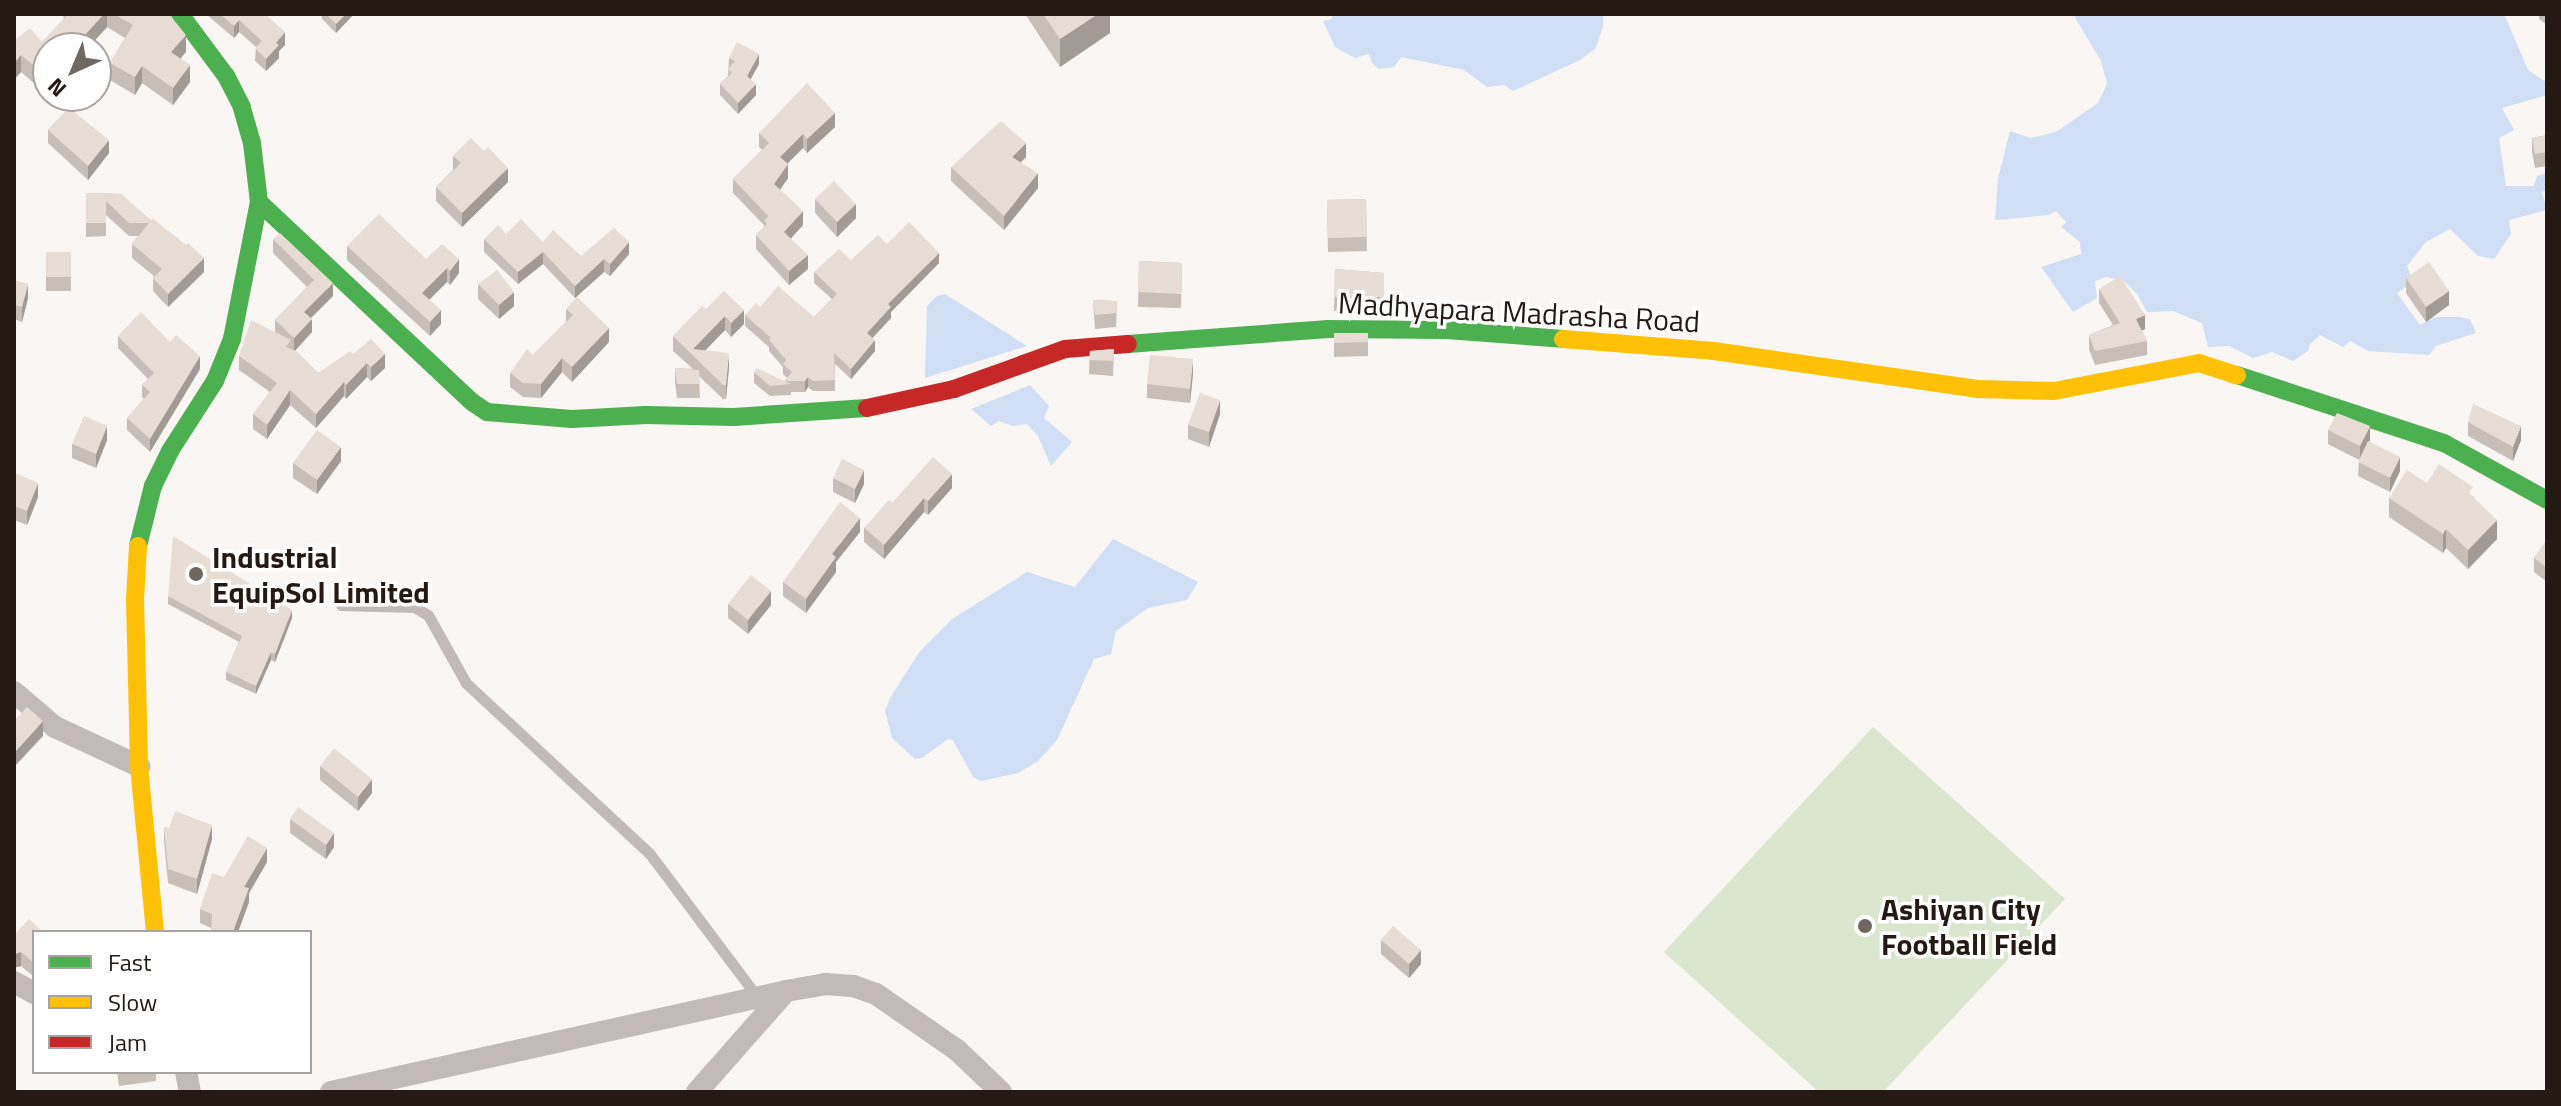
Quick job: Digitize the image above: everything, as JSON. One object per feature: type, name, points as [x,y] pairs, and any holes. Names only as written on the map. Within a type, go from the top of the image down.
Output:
[{"type":"street","points":[[155,930],[139,766],[135,599],[139,533],[159,475],[215,381],[232,339],[259,202],[252,143],[242,107],[226,76],[180,14]]},
{"type":"street","name":"Madhyapara Madrasha Road","points":[[259,202],[472,402],[487,412],[572,419],[646,415],[734,417],[876,407],[954,389],[1065,349],[1328,329],[1447,330],[1714,351],[1977,389],[2054,391],[2199,363],[2444,443],[2547,500]]},
{"type":"street","points":[[14,692],[55,727],[139,766]]},
{"type":"street","points":[[14,982],[32,992]]},
{"type":"street","points":[[331,1092],[825,984],[853,986],[876,994],[957,1050],[1001,1092]]},
{"type":"street","points":[[697,1092],[786,991]]},
{"type":"lane","points":[[341,605],[414,607],[428,615],[466,683],[650,854],[759,999]]},
{"type":"green space","name":"Ashiyan City Football Field","points":[[1873,727],[2065,899],[1883,1092],[1819,1092],[1664,952]]},
{"type":"water","points":[[1332,14],[1603,14],[1603,26],[1596,48],[1580,60],[1513,91],[1504,85],[1487,87],[1464,70],[1401,57],[1394,67],[1379,69],[1372,63],[1369,54],[1355,58],[1335,47],[1323,21],[1332,19]]},
{"type":"water","points":[[2073,14],[2504,14],[2528,70],[2546,82],[2547,88],[2547,95],[2502,108],[2514,130],[2499,138],[2506,186],[2534,186],[2537,176],[2547,173],[2547,189],[2542,192],[2547,210],[2509,220],[2511,234],[2494,259],[2478,256],[2450,229],[2426,242],[2407,266],[2413,282],[2397,293],[2420,325],[2435,317],[2459,317],[2470,319],[2476,333],[2436,346],[2429,355],[2368,351],[2350,341],[2343,347],[2320,335],[2310,344],[2308,351],[2293,361],[2272,352],[2253,358],[2229,346],[2208,347],[2202,323],[2173,311],[2147,312],[2137,294],[2124,281],[2106,277],[2095,281],[2097,298],[2073,312],[2041,267],[2081,254],[2080,242],[2061,227],[2066,222],[2056,211],[2049,215],[1995,220],[1998,179],[2010,131],[2031,138],[2056,132],[2098,103],[2107,84],[2101,61]]},
{"type":"water","points":[[945,294],[1027,346],[925,378],[927,306],[937,296]]},
{"type":"water","points":[[1030,385],[1049,406],[1044,418],[1072,442],[1051,466],[1038,436],[1027,424],[1013,426],[999,421],[991,426],[971,409]]},
{"type":"water","points":[[1113,539],[1198,582],[1187,600],[1148,608],[1116,631],[1111,654],[1094,659],[1057,740],[1038,761],[1018,773],[981,781],[973,777],[953,740],[948,739],[922,758],[915,759],[892,738],[885,711],[890,698],[920,651],[952,619],[1027,572],[1075,587]]},
{"type":"building","points":[[68,14],[104,14],[88,32],[51,32]]},
{"type":"building","points":[[114,14],[169,14],[186,35],[171,52],[190,65],[173,88],[142,66],[135,77],[112,64],[133,25]]},
{"type":"building","points":[[220,14],[265,14],[285,32],[276,43],[279,45],[266,59],[255,48],[262,41],[239,20],[234,26]]},
{"type":"building","points":[[326,14],[346,14],[336,24]]},
{"type":"building","points":[[1043,14],[1098,14],[1060,39]]},
{"type":"building","points":[[30,28],[33,32],[32,64],[21,55],[14,63],[14,41]]},
{"type":"building","points":[[737,42],[759,54],[747,76],[756,84],[738,103],[720,84],[732,73],[728,69],[735,61],[729,58]]},
{"type":"building","points":[[807,83],[835,113],[807,139],[803,134],[780,157],[788,164],[774,184],[803,211],[784,232],[808,255],[789,271],[756,235],[767,224],[764,221],[768,216],[733,179],[769,143],[759,133]]},
{"type":"building","points":[[65,112],[74,112],[109,140],[88,166],[48,130]]},
{"type":"building","points":[[1001,121],[1026,143],[1012,157],[1038,173],[1004,216],[951,167]]},
{"type":"building","points":[[2547,135],[2547,152],[2535,154],[2532,138]]},
{"type":"building","points":[[471,138],[484,151],[488,147],[508,168],[462,213],[436,187],[461,163],[453,156]]},
{"type":"building","points":[[834,181],[856,204],[837,222],[815,199]]},
{"type":"building","points":[[86,193],[121,194],[204,258],[168,294],[153,278],[162,269],[132,244],[149,223],[129,223],[106,201],[106,223],[86,223]]},
{"type":"building","points":[[1366,199],[1367,237],[1328,238],[1327,200]]},
{"type":"building","points":[[379,214],[426,259],[442,244],[459,259],[450,271],[447,268],[422,293],[441,310],[430,322],[347,246]]},
{"type":"building","points":[[521,219],[543,242],[553,230],[581,256],[614,228],[629,242],[610,264],[604,259],[575,286],[543,252],[518,272],[484,239],[498,225],[506,234]]},
{"type":"building","points":[[909,222],[939,253],[888,304],[891,307],[867,333],[875,340],[851,369],[834,353],[835,380],[813,381],[808,377],[805,381],[785,381],[791,384],[770,386],[754,372],[757,368],[784,381],[792,372],[783,364],[786,360],[769,340],[771,338],[745,315],[756,303],[760,307],[778,286],[814,317],[837,294],[814,272],[839,249],[851,260],[878,235],[887,244]]},
{"type":"building","points":[[280,233],[333,283],[304,312],[312,319],[294,338],[275,320],[314,280],[273,239]]},
{"type":"building","points":[[46,252],[71,252],[71,277],[46,277]]},
{"type":"building","points":[[1139,261],[1182,263],[1181,294],[1138,292]]},
{"type":"building","points":[[2429,262],[2449,291],[2426,307],[2406,278]]},
{"type":"building","points":[[1335,269],[1384,273],[1384,297],[1334,297]]},
{"type":"building","points":[[497,270],[514,292],[499,305],[478,284]]},
{"type":"building","points":[[2120,276],[2145,315],[2136,319],[2147,341],[2095,351],[2089,335],[2120,323],[2099,289]]},
{"type":"building","points":[[14,280],[28,284],[22,307],[14,305]]},
{"type":"building","points":[[724,291],[744,310],[731,323],[725,316],[693,349],[729,353],[726,385],[673,336],[702,306],[706,309]]},
{"type":"building","points":[[577,297],[609,328],[572,367],[562,358],[541,384],[523,383],[510,373],[527,349],[533,355],[573,315],[566,309]]},
{"type":"building","points":[[1093,300],[1117,301],[1116,313],[1095,315]]},
{"type":"building","points":[[141,312],[170,342],[176,335],[200,356],[150,439],[127,418],[150,392],[142,385],[154,373],[118,336]]},
{"type":"building","points":[[251,320],[291,340],[286,347],[296,351],[318,373],[350,351],[353,354],[371,339],[385,354],[371,367],[367,363],[346,385],[344,382],[316,414],[290,390],[267,425],[253,414],[277,383],[239,356]]},
{"type":"building","points":[[1334,333],[1368,333],[1368,342],[1334,343]]},
{"type":"building","points":[[1114,349],[1113,361],[1089,360],[1090,351]]},
{"type":"building","points":[[1150,355],[1193,359],[1190,389],[1147,384]]},
{"type":"building","points":[[675,368],[699,370],[700,384],[677,384]]},
{"type":"building","points":[[1200,393],[1220,400],[1209,432],[1188,425]]},
{"type":"building","points":[[2473,404],[2521,426],[2513,447],[2468,422]]},
{"type":"building","points":[[2337,413],[2370,426],[2360,446],[2328,430]]},
{"type":"building","points":[[84,416],[107,426],[96,454],[72,444]]},
{"type":"building","points":[[317,430],[341,447],[317,480],[293,463]]},
{"type":"building","points":[[2368,441],[2400,457],[2390,478],[2358,462]]},
{"type":"building","points":[[933,457],[952,474],[928,501],[924,498],[884,545],[864,528],[889,500],[892,503]]},
{"type":"building","points":[[842,459],[864,470],[855,489],[833,478]]},
{"type":"building","points":[[2439,464],[2473,487],[2469,493],[2497,520],[2468,550],[2446,529],[2443,534],[2389,498],[2407,470],[2427,483]]},
{"type":"building","points":[[15,473],[38,483],[27,511],[14,506]]},
{"type":"building","points":[[840,502],[860,518],[832,554],[836,557],[806,599],[783,582]]},
{"type":"building","name":"Industrial EquipSol Limited","points":[[173,536],[292,610],[275,654],[271,652],[256,686],[226,672],[242,636],[168,596]]},
{"type":"building","points":[[2547,540],[2547,568],[2534,558]]},
{"type":"building","points":[[751,575],[771,591],[748,620],[728,604]]},
{"type":"building","points":[[27,707],[43,721],[14,753],[14,721]]},
{"type":"building","points":[[334,748],[372,779],[358,797],[320,766]]},
{"type":"building","points":[[298,807],[334,833],[326,845],[290,819]]},
{"type":"building","points":[[175,811],[212,825],[197,879],[168,869],[164,827],[169,828]]},
{"type":"building","points":[[248,836],[267,848],[244,887],[249,888],[234,930],[211,930],[212,914],[200,909],[212,873],[224,877]]},
{"type":"building","points":[[29,919],[41,930],[32,930],[32,961],[21,952],[14,954],[14,935]]},
{"type":"building","points":[[1393,926],[1421,950],[1409,964],[1381,940]]},
{"type":"traffic: fast","points":[[138,546],[153,486],[170,451],[215,381],[232,339],[259,202],[252,143],[242,107],[226,76],[180,14]]},
{"type":"traffic: fast","points":[[259,202],[472,402],[487,412],[572,419],[646,415],[734,417],[867,408]]},
{"type":"traffic: fast","points":[[1128,344],[1328,329],[1447,330],[1563,339]]},
{"type":"traffic: fast","points":[[2237,375],[2444,443],[2547,500]]},
{"type":"traffic: slow","points":[[1563,339],[1714,351],[1977,389],[2054,391],[2199,363],[2237,375]]},
{"type":"traffic: slow","points":[[138,546],[135,599],[139,766],[155,930]]},
{"type":"traffic: jam","points":[[867,408],[954,389],[1065,349],[1128,344]]},
{"type":"place","name":"Industrial EquipSol Limited","points":[[196,574]]},
{"type":"place","name":"Ashiyan City Football Field","points":[[1865,926]]}]
